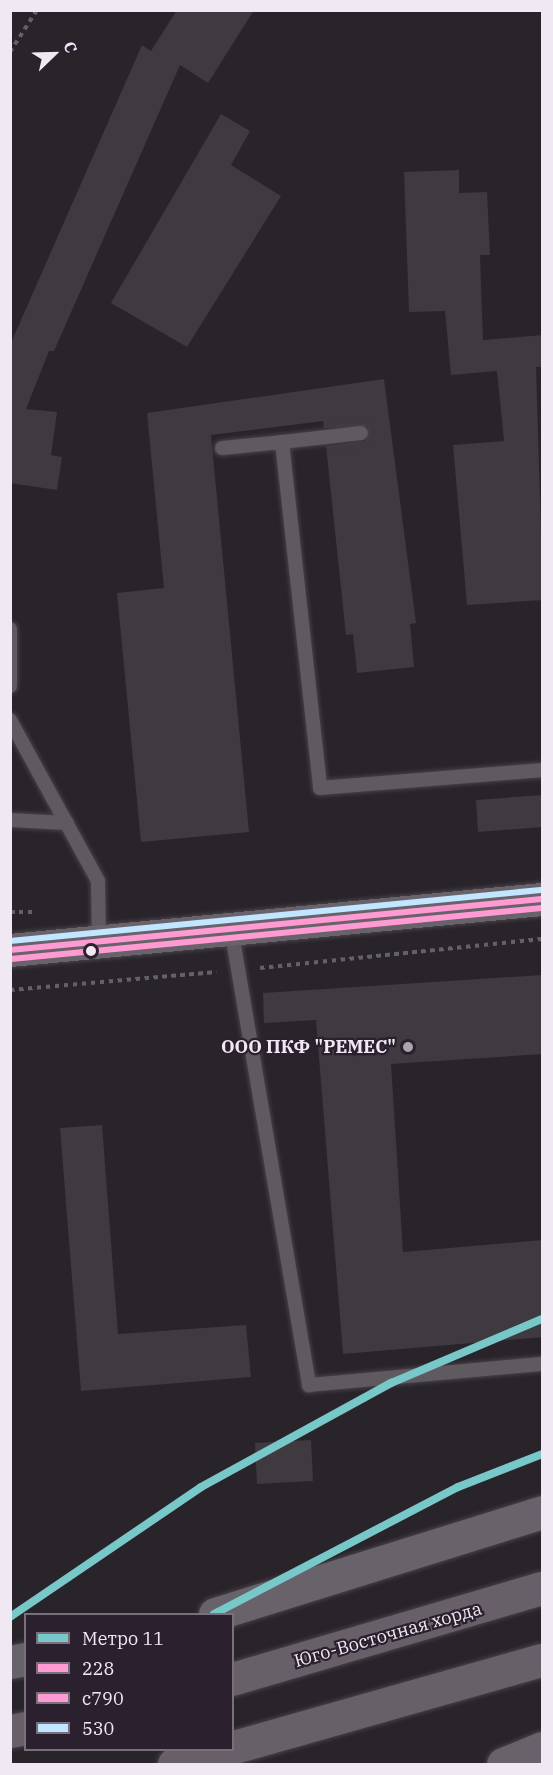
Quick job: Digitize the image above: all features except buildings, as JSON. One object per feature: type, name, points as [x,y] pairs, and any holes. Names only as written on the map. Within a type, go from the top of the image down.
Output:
[{"type":"main road","points":[[10,950],[543,899]]},
{"type":"main road","points":[[218,1613],[543,1512]]},
{"type":"main road","name":"Юго-Восточная хорда","points":[[234,1678],[543,1588]]},
{"type":"main road","points":[[234,1747],[543,1660]]},
{"type":"main road","points":[[503,1764],[543,1748]]},
{"type":"main road","points":[[174,1764],[220,1751]]},
{"type":"lane","points":[[222,448],[361,433]]},
{"type":"lane","points":[[282,442],[320,788],[543,770]]},
{"type":"lane","points":[[10,629],[10,687]]},
{"type":"lane","points":[[10,720],[98,881],[99,942]]},
{"type":"lane","points":[[10,820],[67,823]]},
{"type":"lane","points":[[231,928],[234,970],[309,1385],[543,1364]]},
{"type":"path","points":[[10,52],[37,10]]},
{"type":"path","points":[[10,990],[543,939]]},
{"type":"metro line","name":"11","points":[[10,1617],[201,1487],[391,1383],[542,1319]]},
{"type":"metro line","name":"11","points":[[216,1613],[458,1487],[542,1454]]},
{"type":"transit line","name":"530","points":[[10,941],[541,890]]},
{"type":"transit line","name":"228","points":[[10,950],[542,899]]},
{"type":"transit line","name":"с790","points":[[11,959],[542,908]]},
{"type":"place","name":"ООО ПКФ \"РЕМЕС\"","points":[[408,1047]]}]
